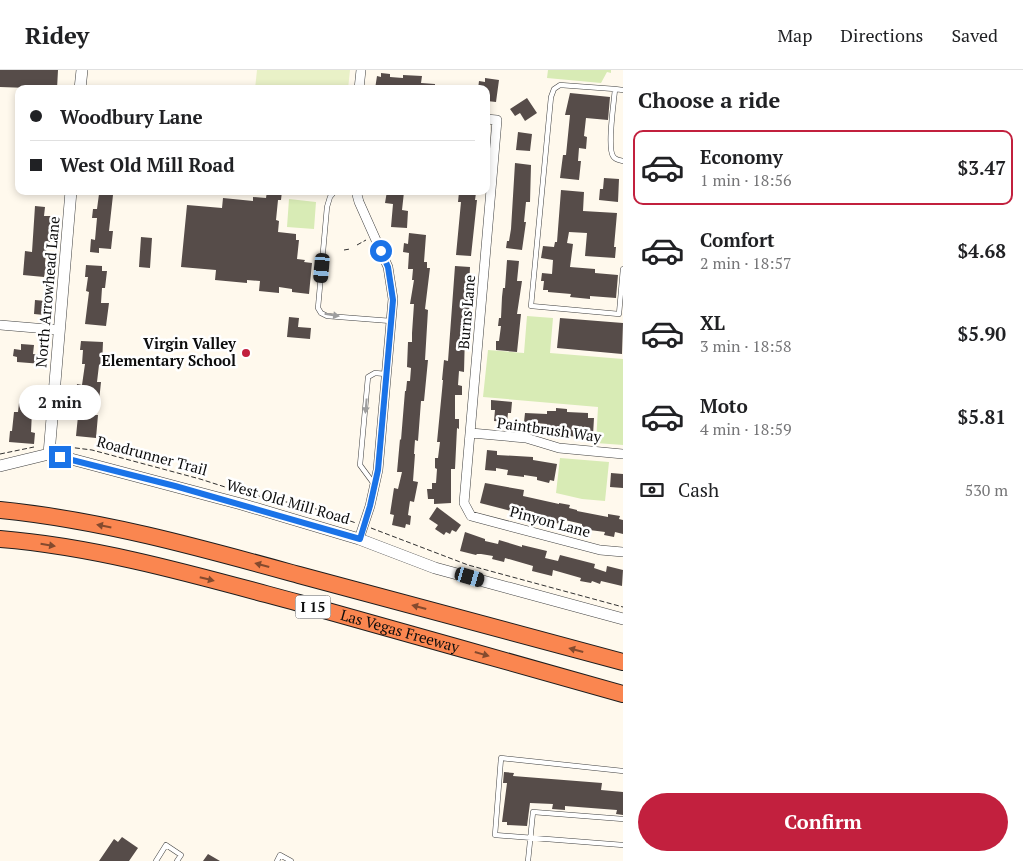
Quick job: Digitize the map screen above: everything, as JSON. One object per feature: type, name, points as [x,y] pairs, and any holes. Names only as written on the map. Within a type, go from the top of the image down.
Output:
[{"type":"highway","name":"Las Vegas Freeway","points":[[0,510],[109,527],[269,567],[623,662]]},
{"type":"highway","name":"Las Vegas Freeway","points":[[0,539],[31,542],[114,556],[254,591],[623,694]]},
{"type":"street","points":[[80,85],[82,70]]},
{"type":"street","points":[[359,85],[361,70]]},
{"type":"street","name":"Burns Lane","points":[[471,516],[464,503],[497,120],[490,119]]},
{"type":"street","name":"North Arrowhead Lane","points":[[49,454],[71,195]]},
{"type":"street","points":[[357,195],[388,267],[393,300],[378,470],[360,539]]},
{"type":"street","points":[[0,325],[59,330]]},
{"type":"street","name":"Paintbrush Way","points":[[471,433],[526,438],[559,448],[623,454]]},
{"type":"street","name":"West Old Mill Road","points":[[0,466],[49,454],[175,486],[360,539],[435,568],[623,619]]},
{"type":"street","name":"Pinyon Lane","points":[[471,516],[600,550],[623,552]]},
{"type":"lane","points":[[623,90],[560,84],[554,89],[551,97],[531,306],[619,314],[623,269]]},
{"type":"lane","points":[[615,89],[610,146],[612,155],[618,160],[623,161]]},
{"type":"lane","points":[[332,195],[327,207],[318,308],[320,313],[327,316],[391,321]]},
{"type":"lane","points":[[374,486],[360,465],[368,377],[375,373],[386,374]]},
{"type":"lane","points":[[623,771],[501,758],[496,835],[623,845]]},
{"type":"lane","points":[[528,861],[533,812],[623,819]]},
{"type":"lane","points":[[156,861],[166,845],[181,855],[177,861]]},
{"type":"lane","points":[[277,861],[280,855],[291,861]]},
{"type":"path","points":[[357,245],[366,240]]},
{"type":"path","points":[[344,250],[350,249]]},
{"type":"path","name":"Roadrunner Trail","points":[[61,446],[92,450],[208,481],[244,493],[310,506],[353,522]]},
{"type":"path","points":[[0,454],[39,447]]},
{"type":"path","points":[[373,529],[468,565],[623,607]]},
{"type":"green space","points":[[257,70],[350,70],[348,85],[255,85]]},
{"type":"green space","points":[[548,70],[611,70],[611,73],[607,72],[601,83],[547,78]]},
{"type":"green space","points":[[289,199],[316,202],[314,229],[287,227]]},
{"type":"green space","points":[[527,316],[553,318],[550,353],[623,359],[623,445],[596,443],[598,407],[483,397],[488,350],[524,353]]},
{"type":"green space","points":[[560,458],[609,462],[605,501],[582,499],[556,493]]},
{"type":"building","points":[[0,70],[58,70],[57,85],[0,87]]},
{"type":"building","points":[[381,73],[390,74],[390,77],[403,78],[403,75],[422,76],[421,83],[435,85],[376,85],[377,76],[381,77]]},
{"type":"building","points":[[485,78],[499,80],[496,102],[490,101],[490,85],[478,85],[479,81],[485,82]]},
{"type":"building","points":[[570,93],[610,97],[608,120],[586,118],[584,136],[587,137],[586,149],[579,148],[578,161],[581,161],[579,180],[560,178],[563,155],[566,155],[570,115],[565,115]]},
{"type":"building","points":[[527,98],[537,113],[525,121],[520,113],[515,116],[510,109]]},
{"type":"building","points":[[518,132],[532,134],[530,151],[516,150]]},
{"type":"building","points":[[515,163],[531,165],[530,202],[526,202],[524,222],[526,222],[522,250],[506,248],[511,229]]},
{"type":"building","points":[[604,178],[619,179],[618,202],[599,200]]},
{"type":"building","points":[[561,190],[584,192],[583,211],[617,213],[615,258],[585,256],[587,233],[569,232],[567,243],[573,244],[570,267],[595,269],[595,273],[618,275],[616,298],[590,296],[590,299],[570,297],[571,294],[543,290],[544,281],[541,281],[542,273],[552,274],[553,260],[541,258],[543,246],[554,247],[555,242],[557,242]]},
{"type":"building","points":[[99,195],[113,195],[109,231],[113,231],[111,249],[99,248],[99,253],[90,252],[91,239],[95,240],[97,218],[92,218],[93,209],[97,209]]},
{"type":"building","points":[[266,195],[282,195],[281,200],[278,200],[276,220],[279,221],[278,232],[296,234],[296,240],[299,240],[297,259],[312,263],[309,294],[292,292],[292,289],[279,287],[279,293],[259,291],[260,281],[247,280],[247,283],[215,280],[216,270],[181,267],[187,205],[222,208],[223,198],[253,201],[253,197],[266,198]]},
{"type":"building","points":[[386,195],[404,195],[402,210],[408,211],[407,228],[391,227],[393,204],[385,203]]},
{"type":"building","points":[[459,195],[476,195],[475,200],[477,200],[471,256],[456,255],[461,202],[458,202]]},
{"type":"building","points":[[35,206],[45,207],[44,216],[51,216],[50,242],[47,242],[45,264],[50,264],[50,272],[45,272],[44,277],[23,275],[25,251],[32,252]]},
{"type":"building","points":[[409,233],[426,235],[424,262],[427,262],[427,268],[430,268],[425,309],[428,310],[425,360],[428,360],[424,401],[421,401],[418,441],[415,440],[414,454],[413,481],[418,482],[414,502],[410,501],[408,515],[411,516],[410,525],[406,524],[405,528],[392,525],[394,515],[390,514],[394,488],[398,489],[402,472],[397,472],[405,391],[407,381],[410,381],[411,368],[407,367],[408,342],[412,342],[414,304],[410,304],[414,280],[412,280],[413,269],[408,269],[409,253],[403,252],[404,243],[408,244]]},
{"type":"building","points":[[141,237],[152,238],[150,268],[139,267]]},
{"type":"building","points":[[507,260],[519,261],[517,281],[522,281],[517,314],[521,314],[517,352],[496,350],[496,341],[499,341],[501,326],[498,326],[499,318],[501,318]]},
{"type":"building","points":[[86,265],[102,266],[102,271],[107,271],[105,288],[102,288],[101,303],[109,303],[106,326],[85,324],[89,292],[86,291],[88,277],[85,277]]},
{"type":"building","points":[[455,266],[470,267],[469,288],[471,288],[467,334],[465,333],[464,372],[459,371],[458,385],[462,386],[462,395],[455,395],[455,419],[459,419],[459,429],[457,428],[455,469],[451,469],[451,503],[434,504],[434,499],[428,499],[427,489],[432,489],[432,483],[436,483],[437,469],[435,468],[435,458],[438,458],[440,442],[437,442],[442,380],[444,360],[448,361]]},
{"type":"building","points":[[35,300],[46,301],[44,315],[34,314]]},
{"type":"building","points":[[289,317],[299,318],[298,327],[311,328],[310,339],[287,337]]},
{"type":"building","points":[[560,318],[623,323],[622,354],[557,348]]},
{"type":"building","points":[[81,341],[103,342],[102,365],[99,365],[97,382],[101,382],[99,401],[93,400],[92,415],[98,415],[96,438],[76,436],[79,406],[84,406],[85,394],[76,393],[77,384],[82,385],[85,364],[82,364],[83,350],[80,350]]},
{"type":"building","points":[[21,344],[34,345],[33,354],[42,355],[42,364],[17,362],[17,357],[13,356],[14,349],[21,350]]},
{"type":"building","points":[[491,400],[512,402],[511,413],[508,413],[507,422],[494,421],[495,410],[491,410]]},
{"type":"building","points":[[19,403],[37,404],[37,413],[32,412],[31,432],[35,433],[34,444],[9,442],[14,412],[18,412]]},
{"type":"building","points":[[556,408],[567,409],[567,412],[588,413],[588,418],[594,418],[593,435],[579,434],[579,437],[569,436],[570,431],[546,430],[547,424],[524,422],[525,413],[547,414],[547,411],[556,411]]},
{"type":"building","points":[[487,450],[497,451],[497,455],[533,457],[533,460],[557,464],[554,481],[550,480],[549,483],[537,480],[537,477],[507,475],[508,470],[496,468],[496,471],[485,470]]},
{"type":"building","points":[[611,473],[623,474],[623,488],[610,487]]},
{"type":"building","points":[[485,483],[524,490],[523,496],[570,505],[569,508],[577,511],[608,517],[608,514],[620,516],[619,519],[623,520],[623,534],[615,532],[614,537],[604,535],[605,532],[582,529],[582,524],[565,520],[564,525],[533,517],[534,512],[519,509],[519,513],[480,503]]},
{"type":"building","points":[[437,507],[461,525],[456,532],[452,530],[450,534],[446,532],[444,535],[435,529],[438,525],[429,519]]},
{"type":"building","points":[[465,532],[485,539],[485,541],[498,544],[499,540],[522,547],[522,545],[547,551],[545,558],[558,561],[560,555],[595,564],[594,568],[606,572],[607,566],[623,570],[622,586],[601,581],[600,584],[592,581],[591,583],[580,581],[581,578],[553,570],[552,576],[532,571],[533,566],[505,558],[504,562],[492,559],[493,556],[476,555],[460,551]]},
{"type":"building","points":[[504,772],[514,773],[513,776],[602,783],[601,790],[623,792],[623,815],[616,814],[617,810],[565,806],[565,810],[552,809],[553,804],[530,803],[527,826],[507,825],[507,822],[502,822],[507,783],[503,783]]},
{"type":"building","points":[[122,837],[138,848],[129,861],[99,861],[114,839],[118,842]]},
{"type":"building","points":[[208,854],[220,861],[203,861]]},
{"type":"place","name":"Virgin Valley Elementary School","points":[[246,353]]},
{"type":"route","points":[[60,457],[105,467],[241,504],[360,539],[378,470],[393,300],[388,267],[381,251]]}]
